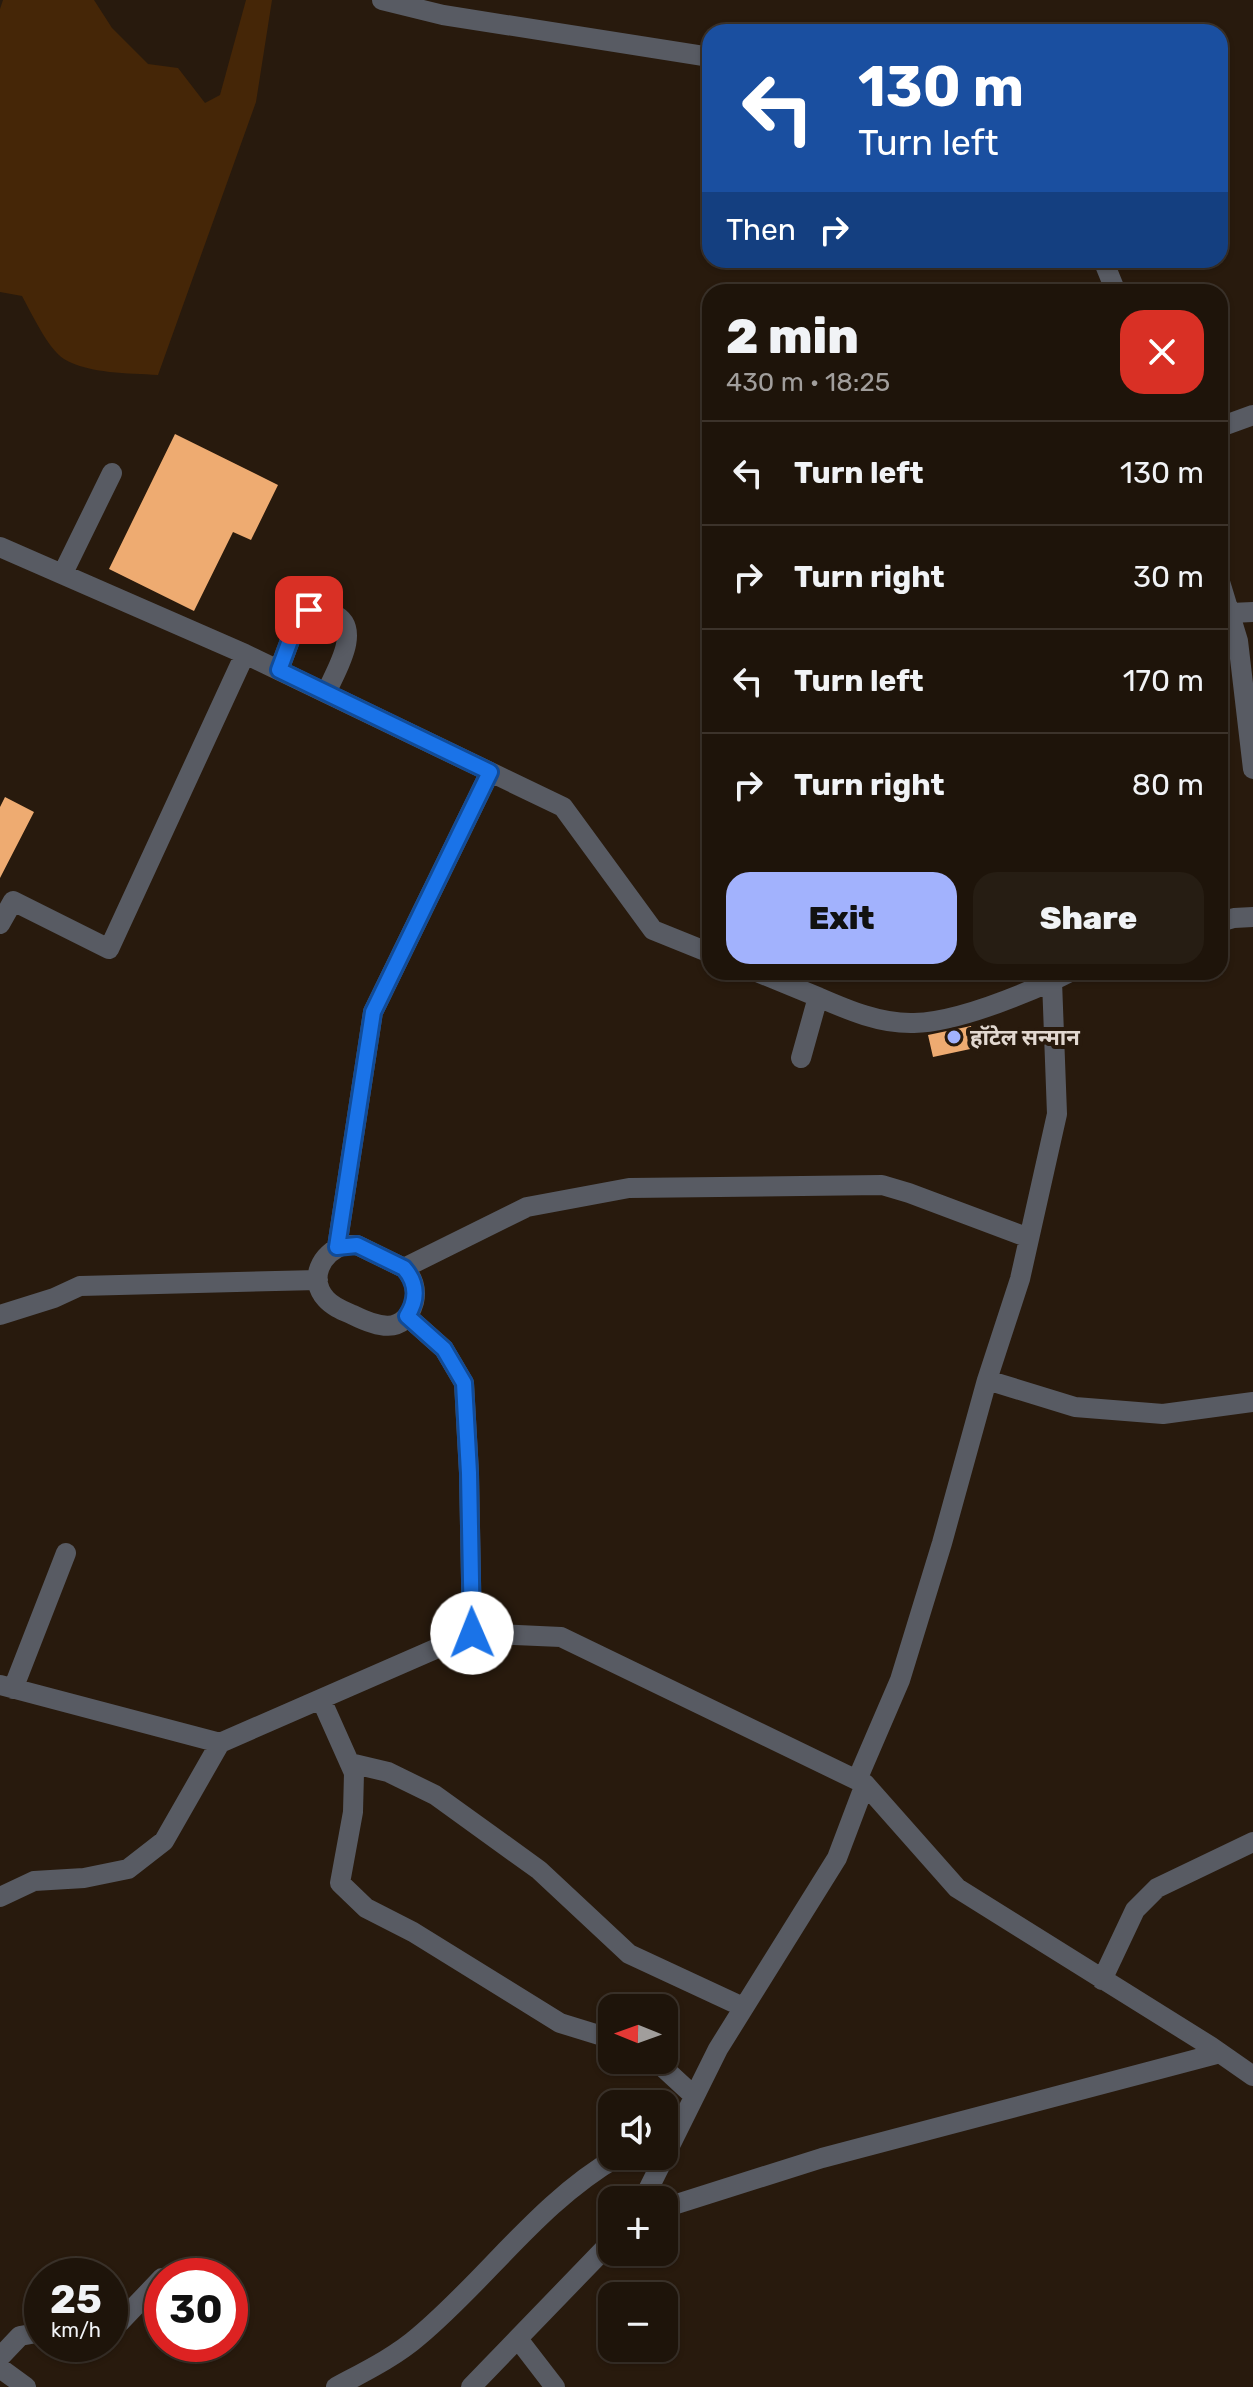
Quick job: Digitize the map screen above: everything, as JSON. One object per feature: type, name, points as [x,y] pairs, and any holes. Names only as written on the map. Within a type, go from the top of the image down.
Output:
[{"type":"street","points":[[382,0],[443,15],[702,56]]},
{"type":"street","points":[[1228,424],[1253,415]]},
{"type":"street","points":[[63,573],[112,473]]},
{"type":"street","points":[[0,547],[245,654],[563,807],[653,930],[702,950]]},
{"type":"street","points":[[1228,605],[1238,641],[1253,769]]},
{"type":"street","points":[[279,670],[295,627],[309,610],[320,608],[340,617],[348,629],[345,649],[326,693]]},
{"type":"street","points":[[1231,613],[1253,612]]},
{"type":"street","points":[[0,924],[13,901],[109,949],[245,654]]},
{"type":"street","points":[[337,1247],[373,1012],[490,772]]},
{"type":"street","points":[[1228,920],[1253,917]]},
{"type":"street","points":[[777,980],[855,1013],[895,1022],[916,1023],[973,1011],[1054,980]]},
{"type":"street","points":[[678,2126],[718,2049],[837,1858],[861,1782],[900,1680],[987,1380],[1020,1279],[1057,1114],[1061,980]]},
{"type":"street","points":[[801,1058],[818,997]]},
{"type":"street","points":[[404,1268],[527,1207],[629,1188],[882,1185],[1029,1238]]},
{"type":"street","points":[[357,1245],[404,1268],[412,1278],[415,1291],[407,1316],[396,1324],[377,1327],[331,1303],[322,1293],[318,1280],[322,1260],[337,1247],[357,1245]]},
{"type":"street","points":[[0,1315],[54,1298],[80,1286],[318,1280]]},
{"type":"street","points":[[407,1316],[444,1349],[464,1383],[472,1633]]},
{"type":"street","points":[[987,1380],[1075,1407],[1163,1414],[1253,1402]]},
{"type":"street","points":[[66,1553],[6,1687],[220,1743]]},
{"type":"street","points":[[0,1897],[34,1881],[84,1878],[128,1869],[164,1841],[220,1743],[472,1633],[561,1637],[861,1782],[957,1888],[1253,2076]]},
{"type":"street","points":[[321,1699],[354,1773],[353,1812],[340,1883],[366,1908],[413,1932],[560,2023],[598,2035]]},
{"type":"street","points":[[350,1763],[388,1772],[435,1795],[539,1870],[629,1954],[743,2007]]},
{"type":"street","points":[[1102,1980],[1135,1910],[1157,1888],[1253,1842]]},
{"type":"street","points":[[678,2204],[822,2158],[1220,2053]]},
{"type":"street","points":[[670,2074],[694,2096]]},
{"type":"street","points":[[336,2387],[418,2338],[481,2278],[534,2221],[600,2170]]},
{"type":"street","points":[[471,2387],[598,2256]]},
{"type":"street","points":[[128,2314],[144,2297]]},
{"type":"street","points":[[0,2357],[24,2335]]},
{"type":"street","points":[[518,2339],[555,2387]]},
{"type":"street","points":[[0,2368],[26,2387]]},
{"type":"shaded area","points":[[3,0],[94,0],[112,28],[148,64],[178,68],[205,103],[220,95],[246,0],[272,0],[256,102],[158,375],[97,370],[64,359],[46,339],[22,296],[0,292],[0,9]]},
{"type":"building","points":[[175,434],[278,485],[251,540],[233,532],[194,611],[109,569]]},
{"type":"building","points":[[5,797],[34,812],[0,878],[0,807]]},
{"type":"building","points":[[971,1026],[975,1048],[933,1057],[928,1035]]},
{"type":"place","name":"हॉटेल सन्मान","points":[[954,1037]]},
{"type":"route","points":[[309,610],[295,627],[279,670],[490,772],[373,1012],[337,1247],[357,1245],[404,1268],[412,1278],[415,1291],[407,1316],[444,1349],[464,1383],[472,1633]]}]
